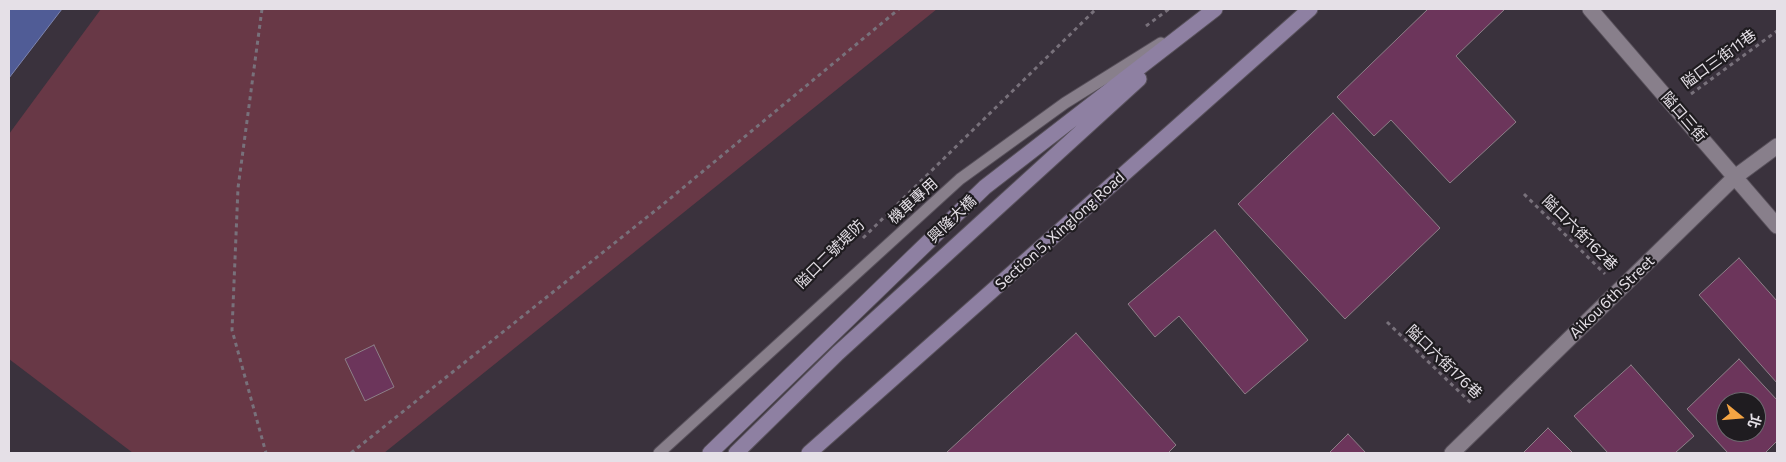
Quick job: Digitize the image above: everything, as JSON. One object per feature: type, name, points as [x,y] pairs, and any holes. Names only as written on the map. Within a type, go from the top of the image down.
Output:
[{"type":"street","name":"興隆大橋","points":[[710,453],[985,187],[1215,9]]},
{"type":"street","points":[[736,453],[838,353],[1215,9]]},
{"type":"street","name":"Section 5, Xinglong Road","points":[[809,453],[1310,9]]},
{"type":"street","name":"隘口三街","points":[[1590,9],[1777,226]]},
{"type":"street","name":"Aikou 6th Street","points":[[1452,453],[1735,177],[1777,146]]},
{"type":"lane","name":"機車專用","points":[[659,453],[960,179],[1065,103],[1215,9]]},
{"type":"path","points":[[262,9],[238,188],[232,330],[266,453]]},
{"type":"path","points":[[351,453],[661,206],[899,9]]},
{"type":"path","name":"隘口二號堤防","points":[[861,239],[1096,9]]},
{"type":"path","name":"隘口三街11巷","points":[[1674,106],[1777,31]]},
{"type":"path","name":"隘口六街162巷","points":[[1524,194],[1620,289]]},
{"type":"path","name":"隘口六街176巷","points":[[1387,322],[1487,419]]},
{"type":"shaded area","points":[[101,9],[937,9],[384,453],[133,453],[9,359],[9,134]]},
{"type":"water","points":[[9,9],[62,9],[9,78]]},
{"type":"building","points":[[1428,9],[1505,9],[1456,56],[1516,122],[1450,183],[1391,120],[1374,136],[1337,97]]},
{"type":"building","points":[[1333,113],[1440,228],[1345,319],[1238,204]]},
{"type":"building","points":[[1215,230],[1308,340],[1245,394],[1179,316],[1155,337],[1128,304]]},
{"type":"building","points":[[1739,258],[1777,301],[1777,383],[1699,295]]},
{"type":"building","points":[[1076,333],[1176,445],[1168,453],[946,453]]},
{"type":"building","points":[[374,345],[394,387],[365,401],[345,359]]},
{"type":"building","points":[[1739,359],[1777,400],[1777,441],[1765,453],[1728,453],[1718,442],[1766,442],[1766,392],[1716,392],[1716,440],[1687,409]]},
{"type":"building","points":[[1631,365],[1694,436],[1675,453],[1608,453],[1574,416]]},
{"type":"building","points":[[1548,428],[1573,453],[1523,453]]},
{"type":"building","points":[[1348,434],[1366,453],[1329,453]]}]
